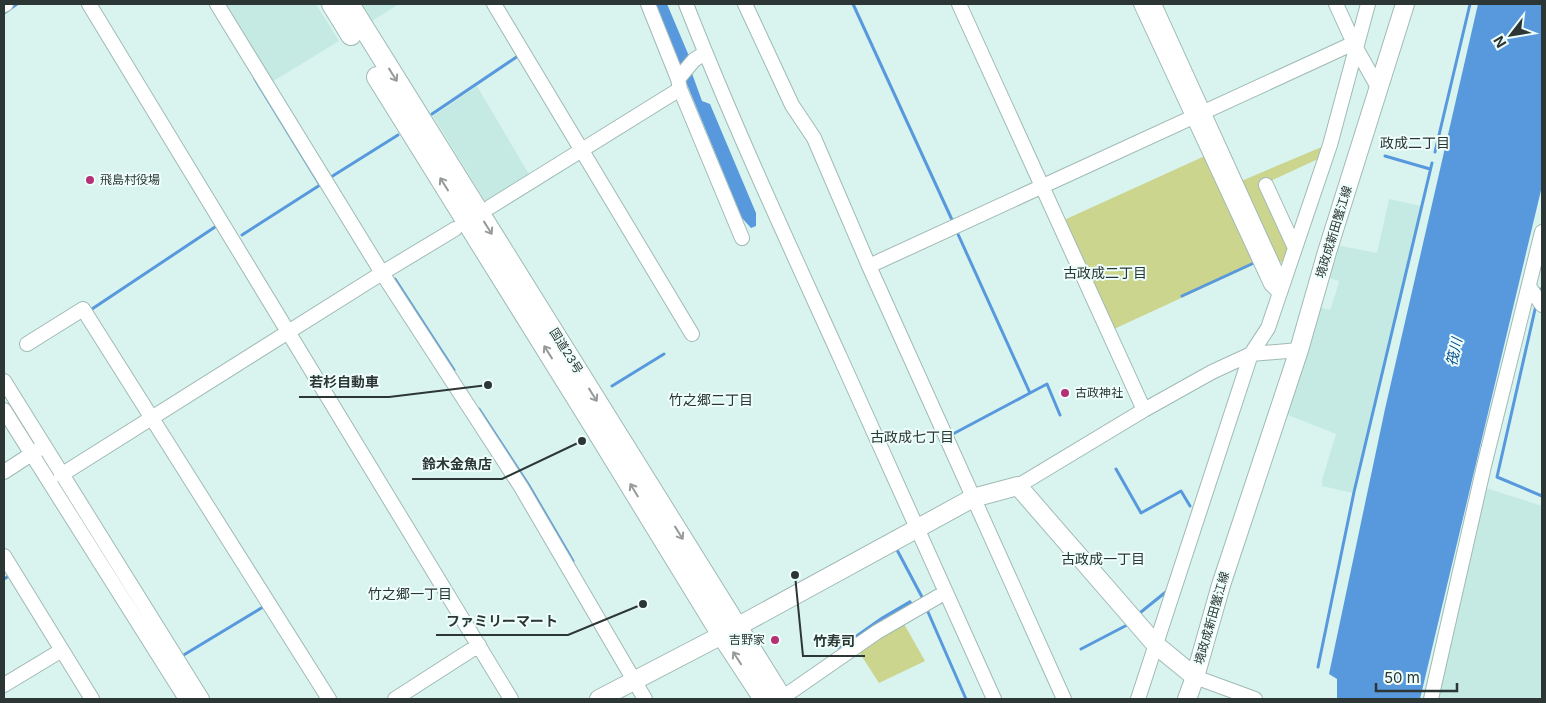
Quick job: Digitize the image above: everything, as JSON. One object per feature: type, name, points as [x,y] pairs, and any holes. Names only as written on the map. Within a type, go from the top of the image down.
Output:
[{"type":"highway","name":"国道23号","points":[[332,4],[589,418],[729,631],[786,696]]},
{"type":"highway","name":"国道23号","points":[[349,4],[729,631],[764,699]]},
{"type":"main road","name":"境政成新田蟹江線","points":[[1018,486],[1156,645],[1195,677],[1239,528],[1299,350],[1327,252],[1405,4]]},
{"type":"main road","points":[[599,699],[729,631],[972,498],[1018,486]]},
{"type":"main road","points":[[1187,699],[1195,677]]},
{"type":"street","points":[[89,4],[512,699]]},
{"type":"street","points":[[217,4],[382,273],[520,488],[645,699]]},
{"type":"street","points":[[494,4],[692,334]]},
{"type":"street","points":[[648,4],[742,238]]},
{"type":"street","points":[[686,4],[700,57],[778,220],[994,699]]},
{"type":"street","points":[[745,4],[792,105],[814,138],[972,498],[1064,699]]},
{"type":"street","points":[[959,4],[1144,410]]},
{"type":"street","points":[[1141,4],[1198,115]]},
{"type":"street","points":[[1154,4],[1198,115],[1270,284],[1282,287]]},
{"type":"street","points":[[1336,4],[1355,45],[1379,89]]},
{"type":"street","points":[[1138,699],[1251,354],[1268,328],[1330,145],[1355,45],[1368,4]]},
{"type":"street","points":[[869,266],[1355,45]]},
{"type":"street","points":[[490,207],[582,151],[680,81],[700,57]]},
{"type":"street","points":[[1266,185],[1295,248]]},
{"type":"street","points":[[61,475],[455,229]]},
{"type":"street","points":[[1431,699],[1484,466],[1530,288],[1542,232]]},
{"type":"street","points":[[1530,288],[1542,278]]},
{"type":"street","points":[[1530,288],[1542,305]]},
{"type":"street","points":[[27,344],[83,310],[329,699]]},
{"type":"street","points":[[1018,486],[1144,410],[1212,372],[1251,354],[1299,350]]},
{"type":"street","points":[[4,381],[37,450],[186,699]]},
{"type":"street","points":[[4,410],[37,450],[61,475],[202,699]]},
{"type":"street","points":[[4,472],[37,450]]},
{"type":"street","points":[[4,556],[92,699]]},
{"type":"street","points":[[786,696],[877,632],[946,592]]},
{"type":"street","points":[[395,699],[480,644]]},
{"type":"street","points":[[4,685],[62,650]]},
{"type":"street","points":[[1195,677],[1255,699]]},
{"type":"shaded area","points":[[224,4],[316,4],[339,41],[272,82]]},
{"type":"shaded area","points":[[362,4],[399,4],[372,21]]},
{"type":"shaded area","points":[[477,86],[530,176],[487,204],[433,116]]},
{"type":"shaded area","points":[[1389,199],[1421,206],[1353,493],[1322,486],[1322,480],[1336,434],[1283,413],[1317,306],[1330,310],[1337,289],[1339,281],[1326,277],[1336,245],[1377,253]]},
{"type":"shaded area","points":[[1486,488],[1542,506],[1542,699],[1437,699]]},
{"type":"green space","points":[[1324,146],[1318,159],[1262,185],[1290,248],[1285,262],[1274,262],[1239,182]]},
{"type":"green space","points":[[1207,155],[1257,263],[1114,329],[1064,220]]},
{"type":"green space","points":[[903,622],[925,661],[879,683],[859,652]]},
{"type":"water","points":[[654,4],[667,4],[689,56],[690,68],[702,101],[710,104],[756,213],[756,226],[751,228],[742,218]]},
{"type":"water","name":"筏川","points":[[1478,4],[1542,4],[1542,186],[1420,699],[1337,699],[1337,679],[1329,674],[1385,409]]},
{"type":"water","points":[[910,600],[913,603],[875,625],[839,650],[837,648],[881,617]]},
{"type":"waterway","points":[[4,13],[17,4]]},
{"type":"waterway","points":[[853,4],[953,222]]},
{"type":"waterway","points":[[1435,152],[1470,4]]},
{"type":"waterway","points":[[432,114],[518,56]]},
{"type":"waterway","points":[[242,235],[320,185],[255,79]]},
{"type":"waterway","points":[[331,177],[398,135]]},
{"type":"waterway","points":[[1385,156],[1430,169]]},
{"type":"waterway","points":[[1318,667],[1354,492],[1432,163]]},
{"type":"waterway","points":[[92,309],[215,227]]},
{"type":"waterway","points":[[957,232],[1030,393],[1047,384],[1060,415]]},
{"type":"waterway","points":[[1182,296],[1256,262]]},
{"type":"waterway","points":[[395,279],[454,370]]},
{"type":"waterway","points":[[1540,289],[1542,293]]},
{"type":"waterway","points":[[1536,305],[1497,477],[1542,496]]},
{"type":"waterway","points":[[612,386],[664,354]]},
{"type":"waterway","points":[[951,435],[1030,393]]},
{"type":"waterway","points":[[479,409],[528,484],[573,561]]},
{"type":"waterway","points":[[1116,469],[1141,513],[1181,491],[1190,506]]},
{"type":"waterway","points":[[896,548],[922,597]]},
{"type":"waterway","points":[[4,579],[9,576]]},
{"type":"waterway","points":[[1141,612],[1167,591]]},
{"type":"waterway","points":[[182,656],[263,607]]},
{"type":"waterway","points":[[928,612],[966,699]]},
{"type":"waterway","points":[[1081,649],[1129,624]]},
{"type":"place","name":"飛島村役場","points":[[90,180]]},
{"type":"place","name":"若杉自動車","points":[[488,385]]},
{"type":"place","name":"古政神社","points":[[1065,393]]},
{"type":"place","name":"鈴木金魚店","points":[[582,441]]},
{"type":"place","name":"竹寿司","points":[[795,575]]},
{"type":"place","name":"ファミリーマート","points":[[643,604]]},
{"type":"place","name":"吉野家","points":[[775,640]]},
{"type":"district","name":"政成二丁目","points":[[1415,143]]},
{"type":"district","name":"古政成二丁目","points":[[1105,273]]},
{"type":"district","name":"竹之郷二丁目","points":[[711,400]]},
{"type":"district","name":"古政成七丁目","points":[[912,437]]},
{"type":"district","name":"古政成一丁目","points":[[1103,559]]},
{"type":"district","name":"竹之郷一丁目","points":[[410,594]]}]
